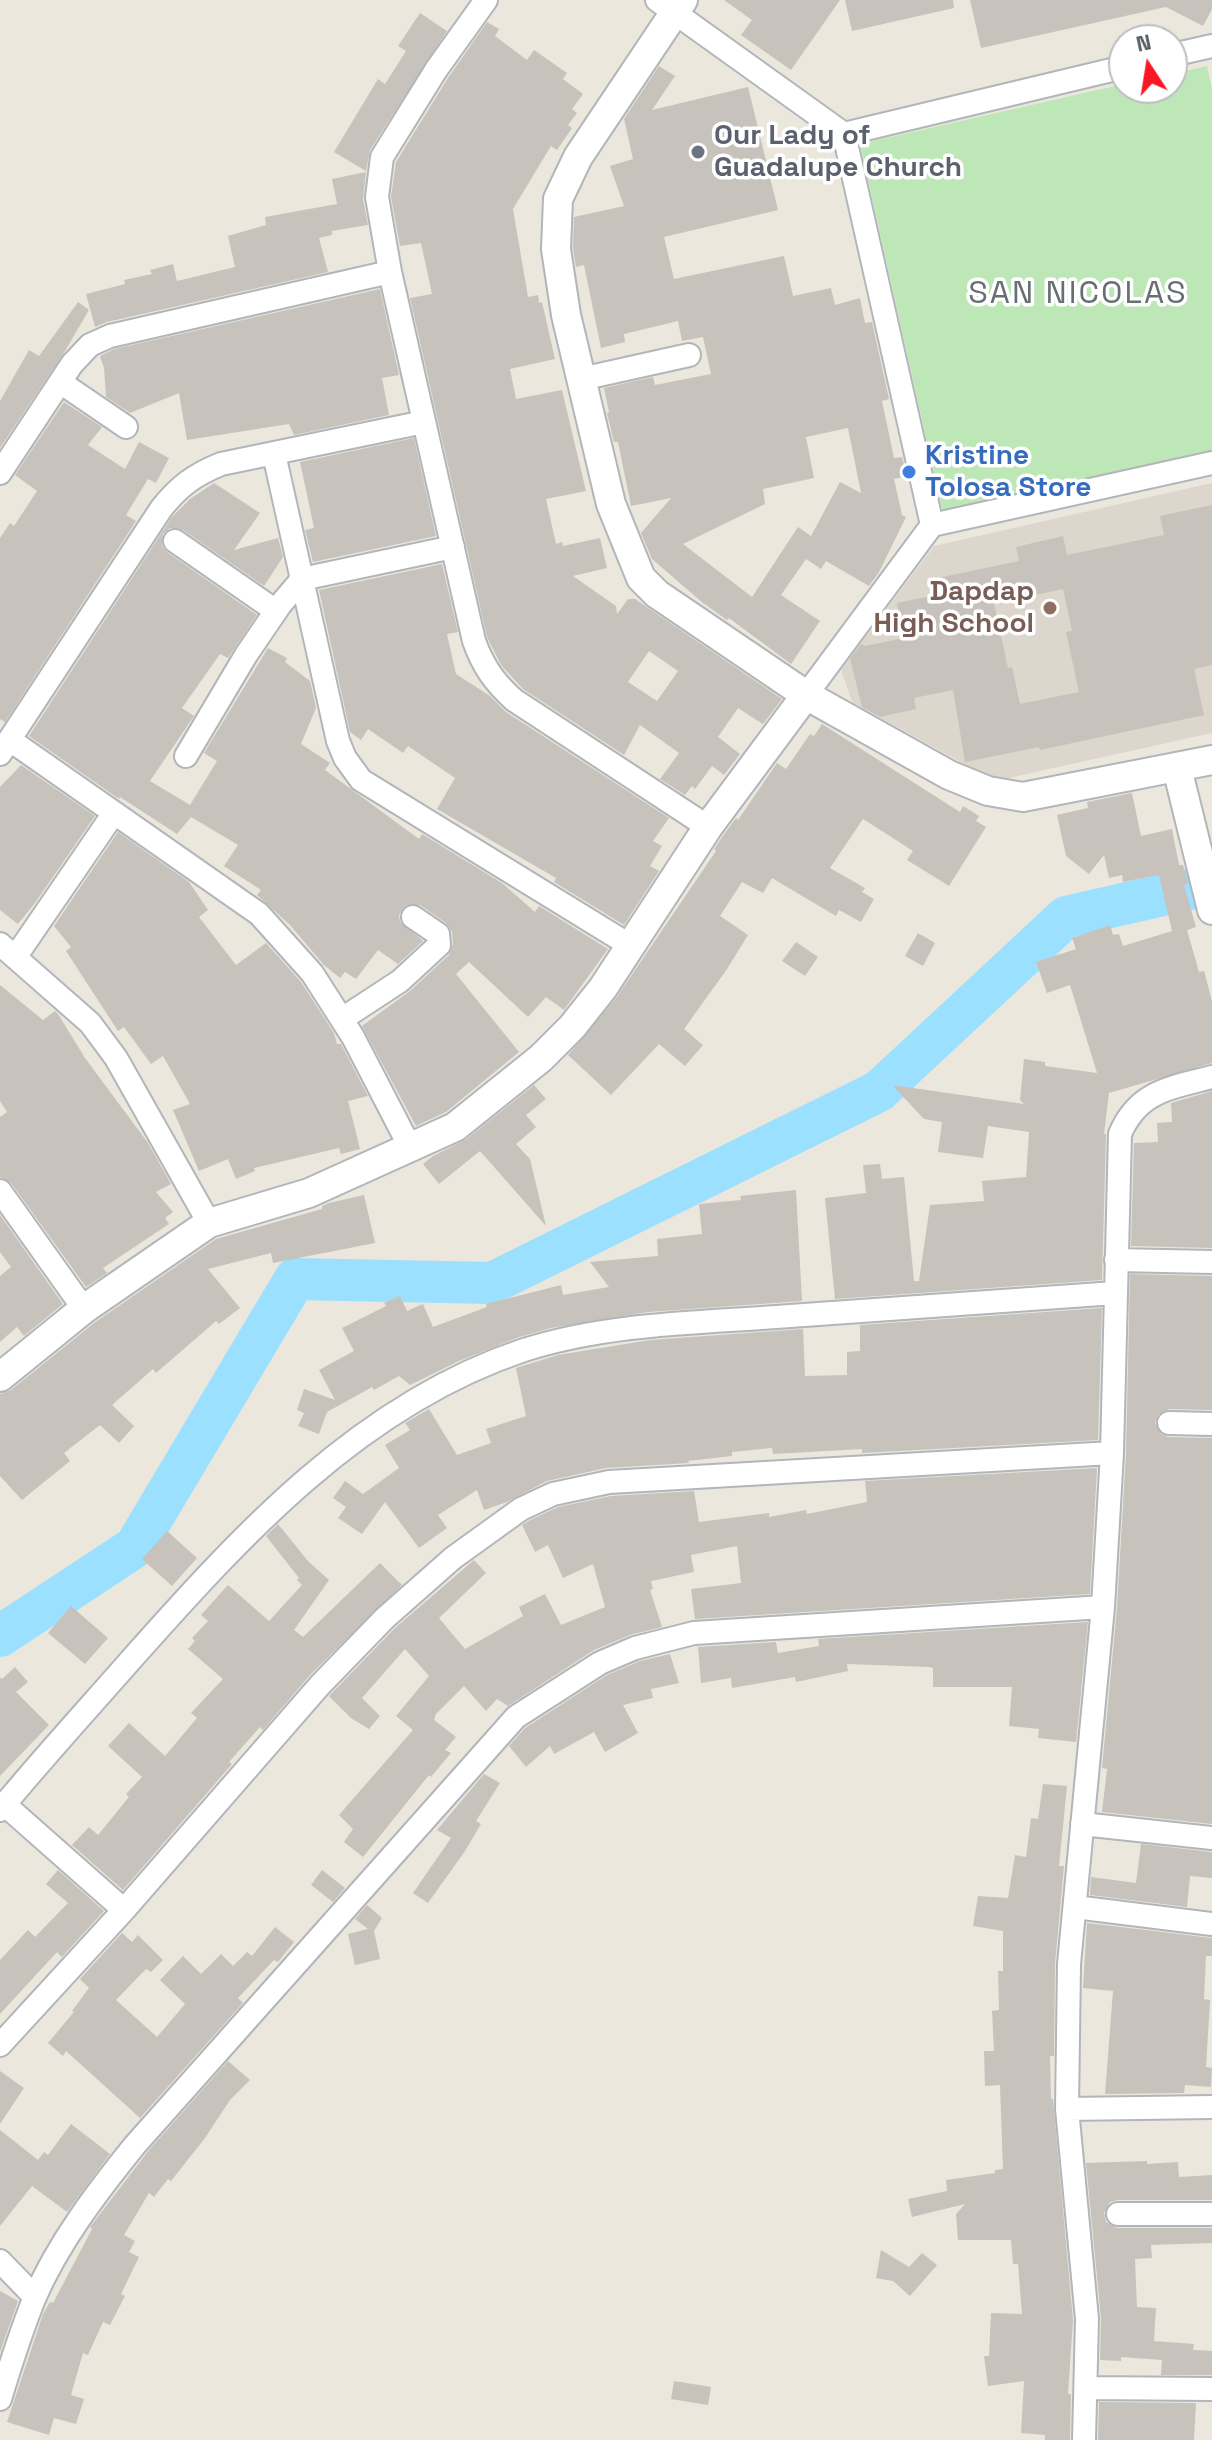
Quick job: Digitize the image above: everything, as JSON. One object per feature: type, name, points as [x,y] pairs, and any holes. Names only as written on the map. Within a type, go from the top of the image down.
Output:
[{"type":"street","points":[[486,0],[436,70],[382,157],[377,197],[390,272],[474,641],[482,663],[494,682],[514,700],[708,827]]},
{"type":"street","points":[[932,525],[844,134],[671,4],[578,157],[558,199],[556,249],[566,315],[611,504],[641,578],[657,594],[806,695],[949,775],[988,791],[1023,797],[1212,760]]},
{"type":"street","points":[[1188,51],[1212,46]]},
{"type":"street","points":[[844,134],[1108,71]]},
{"type":"street","points":[[0,473],[72,364],[90,345],[110,336],[390,272]]},
{"type":"street","points":[[581,379],[689,355]]},
{"type":"street","points":[[60,382],[126,427]]},
{"type":"street","points":[[411,1149],[342,1019],[312,973],[259,914],[114,813],[5,747],[177,488],[221,464],[424,422]]},
{"type":"street","points":[[274,454],[338,741],[353,771],[361,780],[631,946]]},
{"type":"street","points":[[0,1377],[84,1309],[209,1223],[309,1193],[411,1149],[455,1127],[541,1058],[572,1027],[603,988],[708,827],[932,525],[1212,463]]},
{"type":"street","points":[[175,541],[276,611]]},
{"type":"street","points":[[186,756],[246,655],[302,579],[453,547]]},
{"type":"street","points":[[1177,768],[1209,898]]},
{"type":"street","points":[[114,813],[8,950],[90,1023],[116,1058],[209,1223]]},
{"type":"street","points":[[342,1019],[400,981],[439,945],[438,934],[413,917]]},
{"type":"street","points":[[1084,2440],[1087,2319],[1067,2109],[1069,1964],[1103,1607],[1112,1453],[1120,1134],[1128,1114],[1142,1102],[1165,1090],[1212,1077]]},
{"type":"street","points":[[0,1191],[84,1309]]},
{"type":"street","points":[[1116,1260],[1212,1262]]},
{"type":"street","points":[[124,1910],[2,1807],[209,1572],[264,1517],[345,1446],[408,1405],[477,1369],[524,1351],[612,1328],[1115,1293]]},
{"type":"street","points":[[1169,1423],[1212,1424]]},
{"type":"street","points":[[0,2045],[124,1910],[320,1685],[385,1618],[453,1558],[521,1509],[553,1494],[609,1482],[1112,1453]]},
{"type":"street","points":[[0,2399],[35,2297],[91,2202],[135,2145],[516,1717],[600,1663],[635,1648],[694,1633],[1103,1607]]},
{"type":"street","points":[[1082,1824],[1212,1838]]},
{"type":"street","points":[[1075,1907],[1212,1924]]},
{"type":"street","points":[[1067,2109],[1212,2107]]},
{"type":"street","points":[[1118,2214],[1212,2214]]},
{"type":"street","points":[[0,2261],[35,2297]]},
{"type":"street","points":[[1086,2388],[1212,2389]]},
{"type":"shaded area","name":"Dapdap High School","points":[[1212,483],[1212,733],[995,781],[852,702],[841,670],[934,546]]},
{"type":"green space","points":[[1207,66],[1212,90],[1212,453],[943,513],[860,144],[1108,88],[1108,104],[1188,104],[1188,70]]},
{"type":"building","points":[[724,0],[840,0],[791,70],[741,35],[752,20]]},
{"type":"building","points":[[845,0],[953,0],[954,8],[852,31]]},
{"type":"building","points":[[970,0],[1212,0],[1212,9],[1203,26],[1166,7],[981,48]]},
{"type":"building","points":[[420,13],[447,31],[370,150],[366,171],[334,152],[378,79],[385,84],[406,51],[398,46]]},
{"type":"building","points":[[487,22],[499,29],[495,36],[527,60],[534,50],[567,73],[563,79],[583,94],[572,109],[577,113],[568,125],[572,128],[557,150],[551,146],[513,209],[528,297],[538,295],[539,303],[542,302],[555,359],[510,369],[516,399],[562,390],[586,491],[546,499],[556,544],[562,542],[563,546],[600,538],[607,568],[573,576],[616,606],[617,614],[628,599],[635,599],[782,699],[763,724],[738,708],[718,737],[740,754],[724,775],[712,766],[695,789],[692,786],[685,795],[660,779],[679,753],[640,725],[624,755],[523,689],[501,665],[487,637],[410,298],[432,294],[421,243],[400,246],[391,197],[396,162]],"holes":[[[649,651],[678,671],[657,701],[628,682]]]},
{"type":"building","points":[[659,66],[675,76],[652,110],[748,87],[778,210],[664,237],[674,279],[784,256],[793,296],[831,288],[835,305],[860,298],[865,323],[872,322],[889,399],[882,401],[894,458],[902,457],[907,476],[894,479],[902,515],[906,517],[869,586],[826,561],[821,569],[806,559],[781,595],[820,621],[791,664],[729,618],[727,620],[703,603],[652,559],[641,533],[671,498],[631,506],[618,442],[614,442],[607,413],[604,388],[653,377],[655,385],[711,374],[703,337],[682,341],[678,321],[624,334],[625,342],[601,348],[584,265],[576,267],[574,217],[624,206],[610,166],[633,159],[624,119]],"holes":[[[848,428],[861,493],[840,482],[811,536],[798,527],[752,597],[683,544],[765,504],[763,489],[814,478],[806,437]]]},
{"type":"building","points":[[366,172],[363,199],[368,225],[332,231],[332,235],[319,238],[328,272],[95,327],[86,294],[125,284],[124,280],[152,274],[150,270],[173,264],[177,281],[235,267],[228,236],[266,225],[265,217],[337,204],[332,179]]},
{"type":"building","points":[[380,289],[399,375],[382,378],[389,415],[294,435],[289,424],[187,440],[179,393],[130,413],[106,397],[100,356],[114,349]]},
{"type":"building","points":[[78,302],[89,310],[0,448],[0,401],[29,350],[39,356]]},
{"type":"building","points":[[64,402],[102,427],[88,445],[125,469],[139,442],[169,458],[156,483],[148,479],[126,515],[136,521],[5,722],[0,719],[0,538],[10,523],[14,526],[37,491],[15,475]]},
{"type":"building","points":[[414,438],[436,536],[313,562],[305,530],[314,528],[300,462]]},
{"type":"building","points":[[214,483],[260,513],[234,550],[278,538],[283,557],[264,586],[183,530],[170,528],[163,534],[162,546],[167,552],[257,615],[228,658],[220,654],[182,708],[194,716],[150,781],[190,805],[217,761],[204,753],[268,648],[287,658],[285,662],[310,681],[316,708],[301,744],[330,763],[325,770],[419,839],[422,834],[502,883],[535,912],[539,906],[608,949],[564,1010],[546,997],[528,1017],[469,962],[456,974],[519,1052],[446,1112],[416,1126],[362,1026],[410,991],[449,955],[453,944],[452,932],[446,923],[420,905],[406,905],[399,915],[400,922],[423,941],[398,964],[378,950],[356,979],[345,972],[340,978],[257,895],[261,890],[224,866],[238,845],[191,817],[177,834],[119,799],[29,736],[172,517],[190,499]]},
{"type":"building","name":"Dapdap High School","points":[[1212,505],[1212,665],[1194,669],[1204,715],[1040,750],[1039,747],[965,762],[953,690],[914,698],[916,709],[880,717],[862,707],[850,658],[861,644],[865,646],[904,638],[897,603],[936,595],[933,579],[1019,561],[1016,547],[1063,536],[1067,555],[1164,535],[1160,516]],"holes":[[[1063,589],[1072,631],[1066,632],[1079,692],[1020,704],[1012,667],[1008,668],[994,604]]]},
{"type":"building","points":[[442,564],[458,632],[447,634],[456,674],[490,696],[506,712],[669,818],[653,841],[662,846],[650,866],[659,871],[624,925],[554,882],[556,878],[437,809],[455,778],[408,746],[403,753],[368,729],[361,740],[350,732],[319,590]]},
{"type":"building","points":[[822,724],[960,812],[963,806],[979,816],[976,821],[986,827],[949,886],[907,860],[913,851],[863,819],[830,868],[865,888],[862,892],[874,899],[861,922],[839,910],[836,916],[772,878],[763,893],[742,882],[720,916],[748,935],[684,1029],[703,1045],[685,1066],[659,1044],[611,1095],[568,1055],[616,998],[716,851],[714,849],[722,837],[736,818],[738,820],[777,763],[786,769],[810,734],[814,736]]},
{"type":"building","points":[[21,765],[95,816],[18,924],[0,910],[0,787]]},
{"type":"building","points":[[1132,793],[1141,836],[1172,829],[1179,865],[1183,865],[1188,884],[1184,885],[1196,927],[1187,930],[1199,972],[1204,971],[1212,1001],[1212,1063],[1109,1093],[1104,1134],[1102,1280],[835,1299],[825,1198],[866,1193],[863,1165],[880,1164],[882,1179],[904,1177],[914,1281],[919,1281],[930,1205],[984,1201],[982,1181],[1026,1177],[1029,1132],[988,1126],[983,1158],[938,1152],[942,1122],[924,1119],[892,1085],[1024,1104],[1020,1100],[1024,1059],[1045,1062],[1045,1066],[1097,1073],[1070,985],[1047,993],[1036,962],[1076,949],[1072,938],[1110,925],[1113,935],[1119,934],[1123,946],[1172,931],[1159,875],[1123,882],[1122,875],[1109,878],[1104,855],[1089,874],[1066,856],[1057,815],[1088,808],[1087,802]]},
{"type":"building","points":[[118,832],[189,882],[208,910],[199,917],[236,965],[266,943],[301,982],[334,1033],[337,1044],[341,1044],[368,1096],[348,1101],[360,1149],[341,1154],[339,1148],[254,1168],[255,1171],[236,1179],[228,1159],[199,1171],[173,1110],[190,1104],[163,1056],[151,1064],[124,1027],[118,1031],[66,951],[71,947],[54,926]]},
{"type":"building","points":[[918,933],[935,943],[923,966],[905,956]]},
{"type":"building","points":[[796,942],[818,957],[805,976],[782,961]]},
{"type":"building","points":[[0,985],[43,1020],[55,1011],[58,1014],[85,1058],[148,1143],[171,1184],[156,1192],[173,1212],[165,1218],[169,1224],[103,1268],[107,1273],[86,1287],[11,1183],[0,1177],[0,1117],[7,1112],[0,1101]]},
{"type":"building","points":[[534,1085],[546,1099],[526,1115],[536,1127],[516,1144],[530,1159],[546,1226],[480,1151],[439,1184],[423,1164],[465,1140]]},
{"type":"building","points":[[1212,1091],[1212,1248],[1131,1246],[1134,1143],[1158,1142],[1157,1123],[1172,1122],[1171,1103]]},
{"type":"building","points":[[796,1190],[802,1301],[648,1312],[551,1328],[459,1361],[410,1385],[399,1376],[374,1390],[372,1387],[327,1412],[319,1434],[298,1426],[304,1413],[297,1410],[304,1389],[335,1400],[319,1370],[354,1351],[342,1328],[386,1306],[384,1303],[400,1296],[407,1311],[423,1304],[433,1327],[487,1307],[486,1304],[561,1285],[563,1295],[609,1287],[590,1262],[658,1256],[657,1239],[702,1234],[699,1204]]},
{"type":"building","points":[[364,1195],[375,1243],[273,1263],[271,1253],[208,1269],[240,1308],[219,1324],[216,1321],[156,1373],[153,1369],[112,1405],[134,1426],[119,1443],[100,1425],[64,1453],[70,1461],[22,1500],[0,1476],[0,1394],[11,1390],[94,1323],[216,1239]]},
{"type":"building","points":[[0,1215],[63,1304],[24,1336],[17,1327],[0,1342],[0,1276],[11,1267],[0,1252]]},
{"type":"building","points":[[1130,1274],[1212,1276],[1212,1410],[1169,1409],[1158,1415],[1155,1423],[1161,1434],[1168,1437],[1212,1438],[1212,1824],[1102,1812],[1107,1769],[1102,1768],[1117,1608],[1126,1454]]},
{"type":"building","points":[[1102,1308],[1098,1440],[862,1453],[862,1449],[773,1454],[772,1448],[732,1452],[732,1456],[689,1463],[606,1468],[547,1481],[484,1510],[477,1490],[438,1515],[447,1528],[419,1548],[385,1502],[362,1534],[338,1518],[346,1507],[333,1498],[345,1481],[363,1494],[399,1468],[385,1445],[410,1430],[405,1423],[429,1409],[457,1455],[491,1443],[486,1429],[526,1416],[516,1368],[558,1355],[650,1340],[803,1329],[805,1376],[847,1375],[847,1352],[860,1351],[860,1325]]},
{"type":"building","points":[[1097,1468],[1090,1594],[695,1619],[691,1589],[741,1583],[737,1546],[691,1555],[694,1572],[651,1581],[653,1589],[650,1590],[662,1627],[630,1635],[594,1650],[508,1706],[497,1699],[486,1711],[464,1686],[436,1714],[434,1720],[456,1737],[445,1750],[451,1753],[431,1777],[429,1775],[363,1857],[344,1842],[353,1829],[339,1815],[413,1730],[396,1716],[429,1676],[405,1649],[362,1698],[380,1716],[369,1729],[351,1718],[329,1696],[395,1628],[474,1560],[486,1573],[439,1618],[465,1649],[523,1616],[519,1607],[545,1594],[561,1625],[605,1607],[593,1564],[563,1578],[548,1545],[535,1552],[522,1525],[528,1521],[558,1507],[611,1496],[694,1491],[699,1522],[769,1513],[769,1517],[806,1510],[807,1514],[867,1502],[865,1481]]},
{"type":"building","points":[[278,1524],[308,1561],[329,1580],[294,1630],[303,1637],[380,1563],[402,1585],[310,1675],[263,1730],[260,1727],[123,1890],[72,1845],[89,1827],[98,1835],[129,1797],[126,1794],[142,1777],[108,1746],[129,1723],[165,1756],[197,1718],[191,1713],[223,1679],[188,1649],[195,1641],[192,1638],[208,1621],[201,1615],[228,1585],[269,1621],[302,1585],[266,1536]]},
{"type":"building","points":[[167,1531],[197,1558],[172,1586],[142,1559]]},
{"type":"building","points":[[71,1606],[108,1638],[85,1664],[48,1633]]},
{"type":"building","points":[[1088,1622],[1076,1742],[1038,1738],[1039,1729],[1009,1726],[1012,1687],[933,1687],[933,1668],[929,1667],[847,1664],[848,1671],[796,1682],[795,1677],[732,1688],[731,1678],[701,1683],[698,1647],[776,1642],[778,1653],[819,1646],[818,1639]]},
{"type":"building","points":[[670,1654],[679,1683],[651,1689],[653,1698],[623,1705],[638,1733],[605,1752],[594,1732],[554,1754],[550,1746],[526,1767],[509,1746],[525,1728],[607,1675],[640,1661]]},
{"type":"building","points":[[15,1667],[28,1682],[16,1692],[49,1725],[0,1776],[0,1677],[2,1679]]},
{"type":"building","points":[[484,1774],[500,1783],[476,1821],[481,1824],[465,1851],[428,1903],[413,1893],[451,1838],[437,1830]]},
{"type":"building","points":[[1043,1784],[1067,1786],[1059,1866],[1064,1866],[1055,1964],[1054,2056],[1050,2056],[1051,2099],[1073,2320],[1068,2394],[1071,2394],[1070,2440],[1045,2440],[1045,2435],[1021,2433],[1024,2381],[988,2386],[984,2356],[989,2356],[991,2313],[1022,2314],[1018,2264],[1013,2264],[1011,2240],[958,2240],[956,2214],[965,2204],[912,2217],[908,2199],[947,2191],[946,2180],[995,2173],[995,2170],[1003,2169],[1000,2085],[985,2086],[984,2051],[994,2051],[992,2011],[999,2010],[998,1971],[1003,1971],[1003,1931],[973,1926],[978,1896],[1008,1898],[1015,1855],[1026,1857],[1031,1818],[1038,1819]]},
{"type":"building","points":[[1141,1844],[1212,1852],[1212,1878],[1190,1876],[1187,1907],[1090,1895],[1091,1877],[1136,1883]]},
{"type":"building","points":[[58,1870],[104,1911],[62,1957],[57,1952],[0,2014],[0,1960],[28,1930],[35,1937],[68,1903],[46,1884]]},
{"type":"building","points":[[322,1870],[345,1888],[333,1902],[311,1885]]},
{"type":"building","points":[[367,1905],[382,1918],[374,1931],[380,1959],[355,1965],[348,1934],[368,1929],[355,1919]]},
{"type":"building","points":[[1087,1923],[1212,1938],[1212,1956],[1206,1956],[1204,1999],[1210,2000],[1206,2067],[1212,2068],[1211,2087],[1185,2085],[1184,2093],[1105,2094],[1113,1991],[1083,1988]]},
{"type":"building","points":[[275,1927],[294,1942],[278,1962],[274,1960],[238,1998],[243,2003],[140,2118],[66,2051],[63,2056],[48,2043],[89,1988],[80,1979],[122,1933],[132,1942],[138,1935],[163,1960],[151,1972],[146,1969],[116,2000],[157,2037],[185,2004],[160,1980],[183,1956],[201,1974],[221,1954],[233,1966],[247,1952],[252,1956]]},
{"type":"building","points":[[228,2061],[250,2080],[230,2100],[171,2181],[168,2179],[154,2197],[149,2193],[124,2235],[135,2241],[129,2252],[139,2257],[121,2294],[125,2296],[110,2325],[103,2322],[88,2355],[83,2353],[71,2395],[84,2399],[76,2424],[54,2418],[49,2435],[7,2422],[43,2314],[50,2302],[53,2303],[92,2229],[90,2227],[149,2150]]},
{"type":"building","points":[[0,2071],[24,2088],[0,2124]]},
{"type":"building","points":[[71,2124],[110,2154],[67,2212],[32,2186],[0,2226],[0,2130],[38,2160],[44,2152],[48,2155]]},
{"type":"building","points":[[1147,2161],[1147,2164],[1178,2162],[1179,2177],[1212,2175],[1212,2200],[1118,2200],[1110,2202],[1104,2213],[1106,2222],[1117,2228],[1212,2228],[1212,2243],[1151,2245],[1152,2258],[1135,2259],[1137,2307],[1156,2308],[1154,2341],[1194,2344],[1193,2350],[1212,2351],[1212,2375],[1161,2375],[1162,2360],[1121,2357],[1121,2361],[1100,2360],[1101,2318],[1086,2163]]},
{"type":"building","points":[[881,2250],[909,2267],[922,2253],[937,2265],[910,2296],[893,2281],[876,2278]]},
{"type":"building","points":[[0,2291],[18,2301],[0,2352]]},
{"type":"building","points":[[674,2381],[711,2387],[708,2405],[671,2399]]},
{"type":"building","points":[[1099,2402],[1196,2403],[1194,2440],[1098,2440]]},
{"type":"waterway","points":[[0,1636],[135,1547],[295,1279],[492,1283],[879,1091],[1066,917],[1212,884]]},
{"type":"place","name":"Our Lady of Guadalupe Church","points":[[698,152]]},
{"type":"place","name":"Kristine Tolosa Store","points":[[909,472]]},
{"type":"place","name":"Dapdap High School","points":[[1050,608]]},
{"type":"district","name":"SAN NICOLAS","points":[[1078,294]]}]
